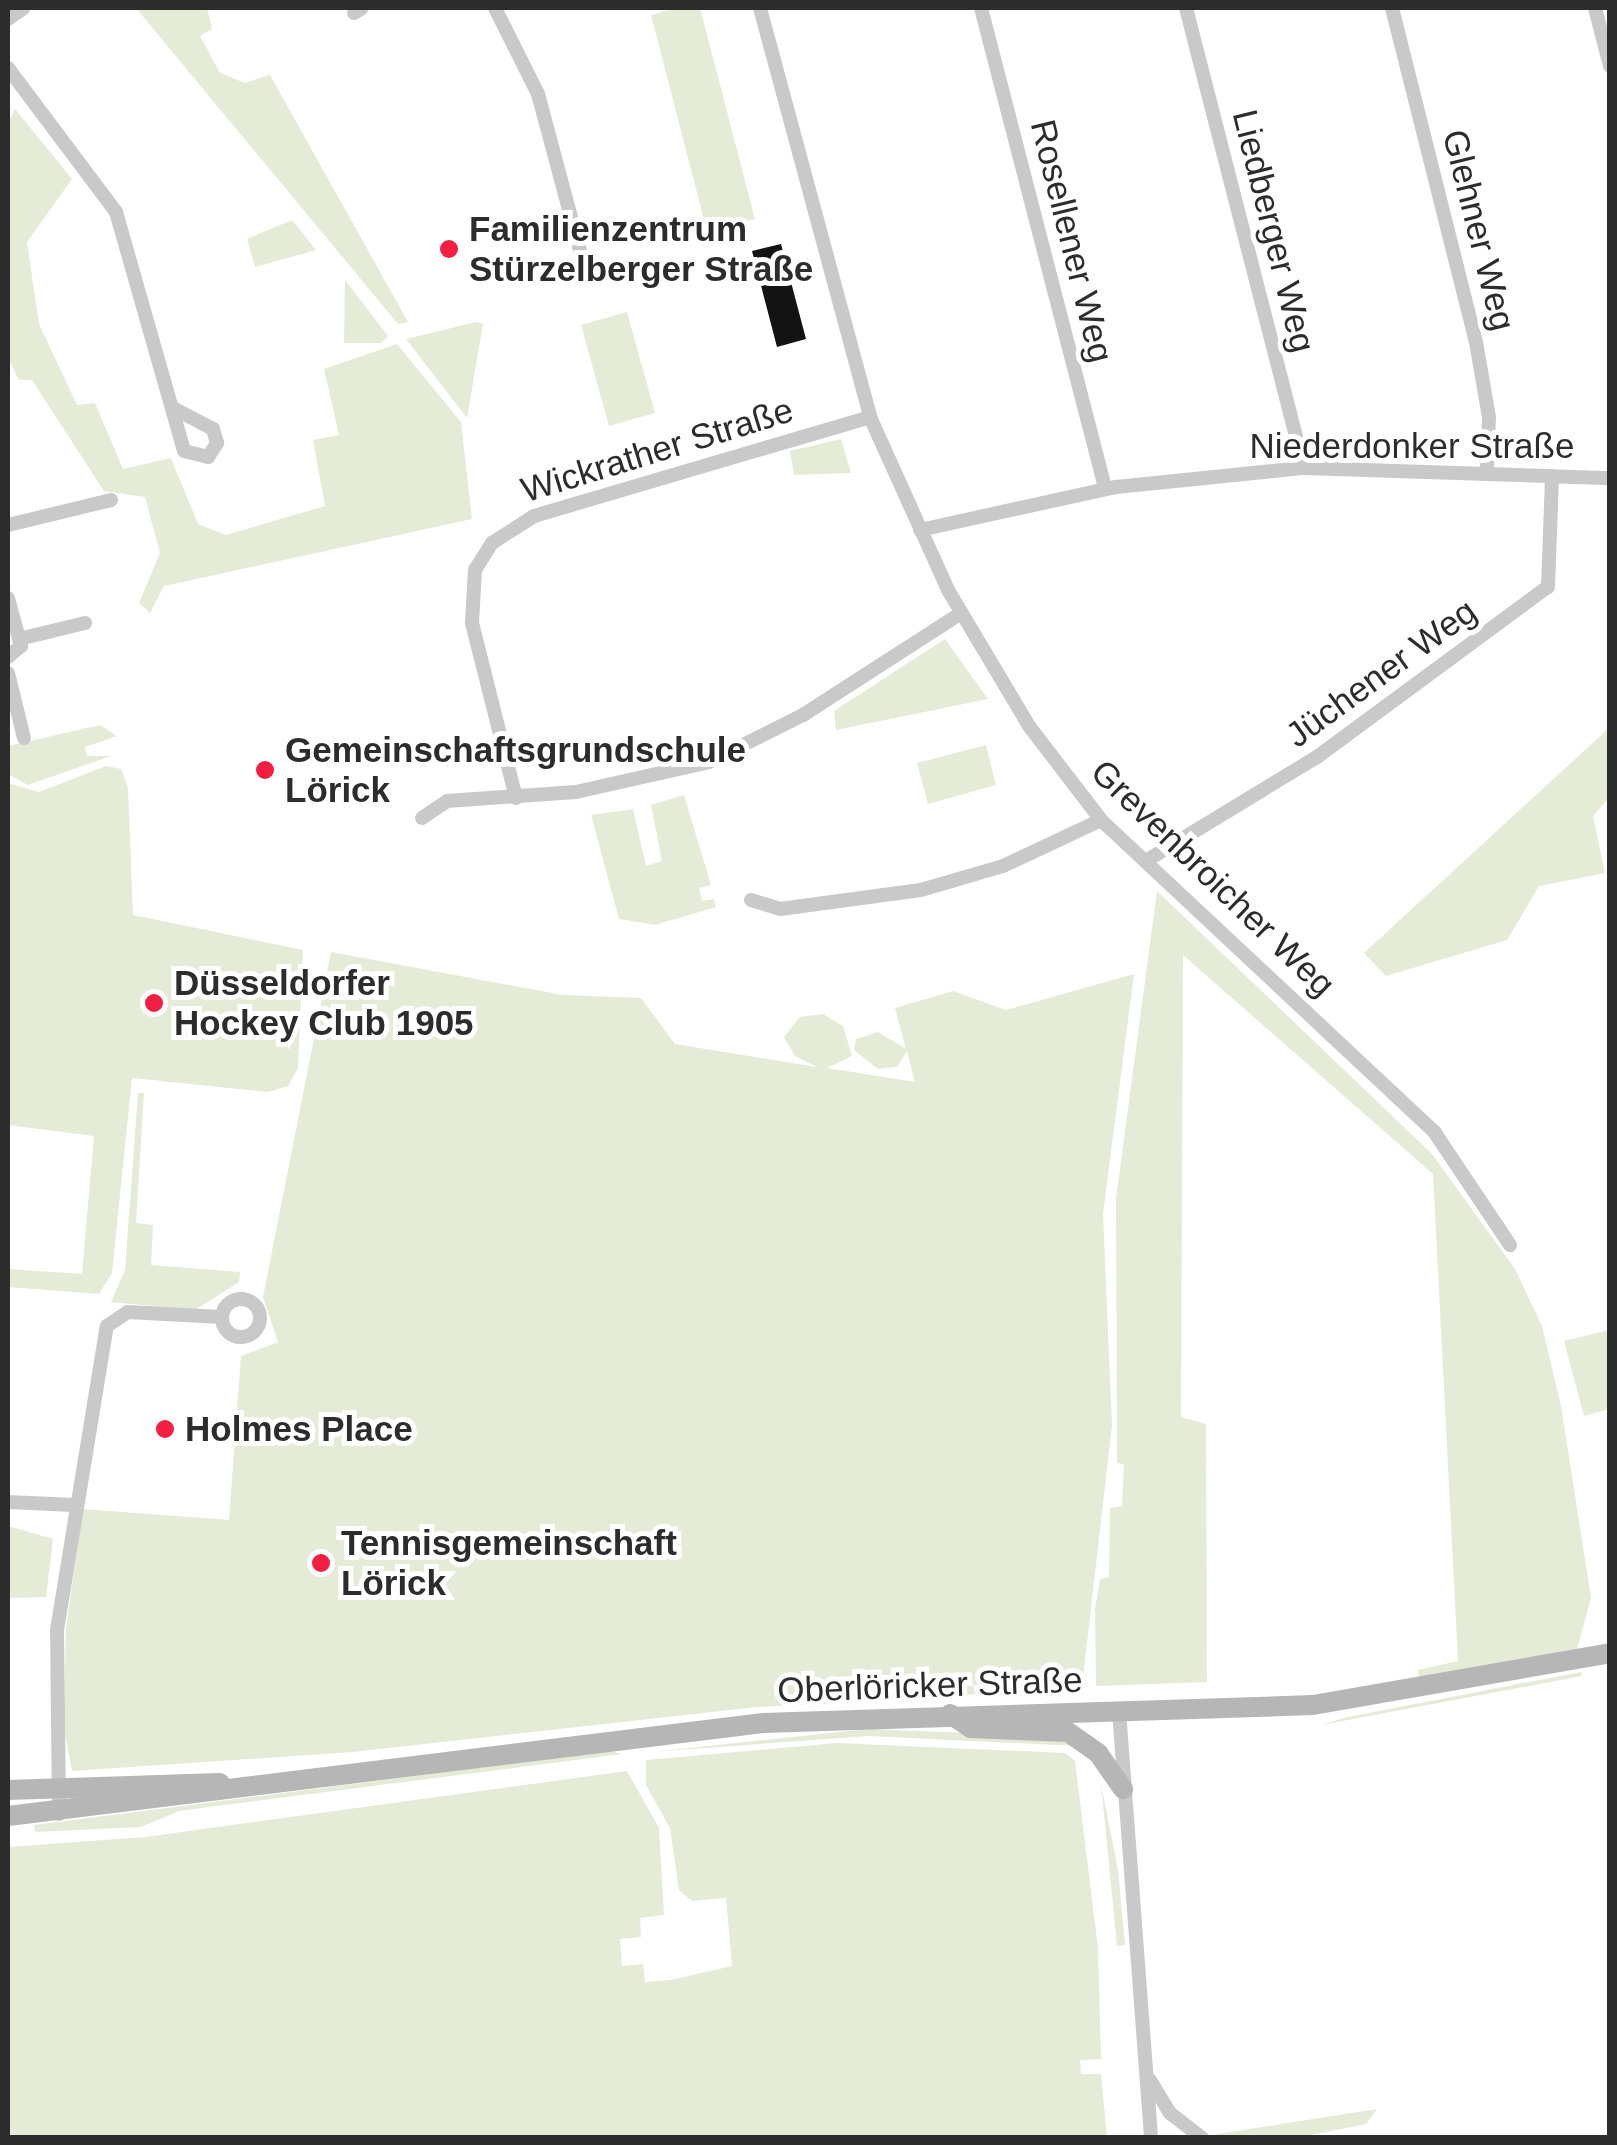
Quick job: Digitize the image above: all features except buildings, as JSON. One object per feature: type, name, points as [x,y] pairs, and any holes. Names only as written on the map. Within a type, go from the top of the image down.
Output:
[{"type":"main road","name":"Oberlöricker Straße","points":[[8,1816],[60,1814],[252,1783],[763,1723],[1313,1705],[1610,1653]]},
{"type":"main road","points":[[950,1714],[971,1728],[1068,1732],[1098,1754],[1123,1790]]},
{"type":"main road","name":"Oberlöricker Straße","points":[[8,1790],[252,1783]]},
{"type":"street","points":[[8,19],[24,8]]},
{"type":"street","points":[[495,8],[538,94],[587,277]]},
{"type":"street","name":"Grevenbroicher Weg","points":[[760,8],[870,417],[961,614],[1029,726],[1101,820],[1149,860],[1435,1133],[1510,1244]]},
{"type":"street","name":"Rosellener Weg","points":[[981,8],[1105,489]]},
{"type":"street","name":"Liedberger Weg","points":[[1186,8],[1304,468]]},
{"type":"street","name":"Glehner Weg","points":[[1392,8],[1476,342],[1488,470]]},
{"type":"street","points":[[1595,8],[1610,66]]},
{"type":"street","points":[[8,68],[116,212],[173,408]]},
{"type":"street","name":"Wickrather Straße","points":[[516,798],[472,624],[474,570],[492,542],[534,516],[870,417]]},
{"type":"street","name":"Niederdonker Straße","points":[[920,530],[1105,489],[1304,468],[1488,470],[1610,478]]},
{"type":"street","name":"Jüchener Weg","points":[[1149,860],[1318,757],[1548,587],[1552,476]]},
{"type":"street","points":[[8,525],[111,500]]},
{"type":"street","points":[[8,598],[19,640]]},
{"type":"street","points":[[422,818],[447,802],[516,798],[709,762],[803,715],[961,614]]},
{"type":"street","points":[[8,656],[19,640],[85,623]]},
{"type":"street","points":[[8,673],[24,738]]},
{"type":"street","points":[[751,900],[780,908],[921,890],[1003,866],[1101,820]]},
{"type":"street","points":[[60,1814],[57,1630],[74,1505],[109,1322],[128,1312],[221,1318]]},
{"type":"street","points":[[8,1502],[74,1505]]},
{"type":"street","points":[[1118,1711],[1151,2138]]},
{"type":"street","points":[[1144,2065],[1170,2113],[1202,2138]]},
{"type":"green space","points":[[136,8],[207,8],[212,29],[200,36],[220,73],[245,83],[270,75],[408,322],[398,324]]},
{"type":"green space","points":[[675,8],[700,8],[755,219],[746,221],[748,233],[710,243],[651,15]]},
{"type":"green space","points":[[15,109],[72,179],[27,242],[39,324],[77,405],[95,403],[123,469],[171,458],[198,524],[226,535],[325,506],[313,440],[339,435],[324,369],[397,344],[461,422],[472,519],[164,586],[150,613],[139,603],[160,553],[145,497],[104,491],[32,380],[19,380],[8,358],[8,123]]},
{"type":"green space","points":[[292,220],[316,250],[255,267],[247,239]]},
{"type":"green space","points":[[345,280],[388,336],[381,343],[344,343]]},
{"type":"green space","points":[[627,312],[655,413],[609,426],[581,325]]},
{"type":"green space","points":[[476,322],[483,324],[467,418],[406,339]]},
{"type":"green space","points":[[841,439],[851,473],[794,475],[790,451]]},
{"type":"green space","points":[[945,639],[988,699],[836,730],[834,711]]},
{"type":"green space","points":[[100,725],[117,736],[85,747],[87,756],[111,756],[28,785],[8,774],[8,746]]},
{"type":"green space","points":[[1609,728],[1609,798],[1593,816],[1605,873],[1539,886],[1507,940],[1386,976],[1364,953]]},
{"type":"green space","points":[[986,745],[996,785],[928,804],[917,763]]},
{"type":"green space","name":"Düsseldorfer Hockey Club 1905","points":[[106,766],[121,769],[128,788],[133,915],[303,950],[298,1068],[288,1086],[268,1092],[132,1078],[112,1273],[99,1294],[8,1287],[8,1269],[82,1274],[94,1136],[8,1125],[8,783],[39,792]]},
{"type":"green space","points":[[684,795],[711,885],[699,888],[702,901],[714,899],[716,907],[655,925],[619,919],[591,815],[633,809],[646,866],[662,861],[651,805]]},
{"type":"green space","points":[[1157,891],[1432,1154],[1515,1269],[1542,1326],[1561,1406],[1591,1598],[1577,1649],[1419,1678],[1418,1670],[1458,1661],[1433,1174],[1183,955],[1181,1417],[1206,1424],[1207,1682],[1096,1686],[1095,1609],[1100,1579],[1109,1577],[1110,1508],[1122,1506],[1124,1465],[1117,1462],[1116,1199]]},
{"type":"green space","points":[[331,952],[563,995],[641,998],[675,1044],[817,1067],[795,1056],[784,1037],[800,1017],[823,1014],[843,1026],[852,1056],[827,1068],[915,1082],[907,1051],[897,1067],[878,1069],[854,1050],[856,1039],[878,1032],[906,1049],[895,1008],[953,991],[1006,1010],[1134,974],[1103,1214],[1112,1425],[1082,1687],[999,1683],[1000,1690],[949,1698],[757,1707],[353,1752],[72,1771],[64,1728],[66,1628],[83,1509],[229,1520],[241,1356],[278,1342],[263,1297]]},
{"type":"green space","points":[[138,1093],[144,1093],[136,1223],[153,1225],[151,1265],[240,1272],[239,1282],[195,1310],[111,1302],[125,1270]]},
{"type":"green space","points":[[1609,1330],[1609,1409],[1584,1416],[1564,1341]]},
{"type":"green space","points":[[8,1526],[53,1539],[46,1597],[8,1598]]},
{"type":"green space","points":[[1581,1672],[1582,1676],[1321,1725],[1348,1717]]},
{"type":"green space","points":[[868,1729],[1046,1736],[1076,1746],[868,1736],[652,1752]]},
{"type":"green space","points":[[837,1743],[1065,1753],[1075,1761],[1098,1948],[1101,2059],[1080,2060],[1081,2074],[1101,2074],[1107,2137],[8,2137],[8,1847],[145,1837],[627,1771],[659,1828],[664,1915],[640,1918],[641,1937],[620,1939],[622,1966],[643,1964],[645,1982],[671,1980],[732,1966],[726,1898],[692,1901],[679,1890],[670,1828],[646,1785],[646,1760]]},
{"type":"green space","points":[[611,1751],[622,1754],[179,1811],[141,1827],[35,1832],[34,1825]]},
{"type":"green space","points":[[1101,1784],[1118,1870],[1125,1945],[1117,1946]]},
{"type":"green space","points":[[1377,2109],[1366,2124],[1301,2137],[1211,2135]]},
{"type":"place","name":"Familienzentrum Stürzelberger Straße","points":[[449,249]]},
{"type":"place","name":"Gemeinschaftsgrundschule Lörick","points":[[265,770]]},
{"type":"place","name":"Düsseldorfer Hockey Club 1905","points":[[154,1003]]},
{"type":"place","name":"Holmes Place","points":[[165,1429]]},
{"type":"place","name":"Tennisgemeinschaft Lörick","points":[[321,1563]]}]
